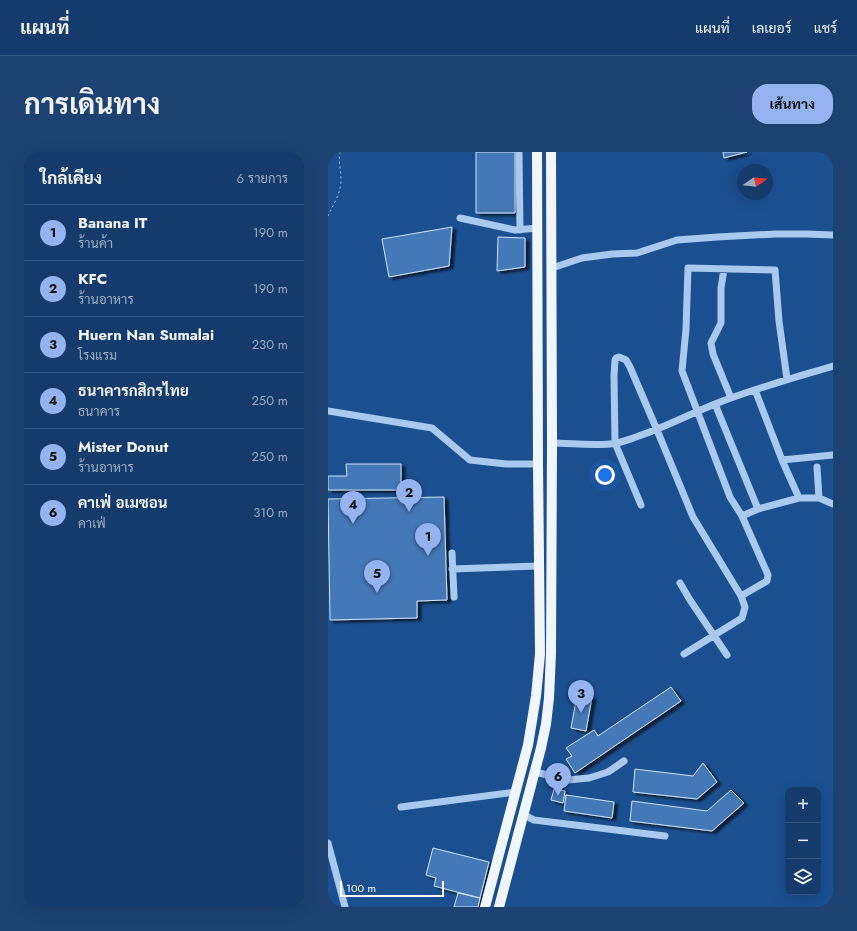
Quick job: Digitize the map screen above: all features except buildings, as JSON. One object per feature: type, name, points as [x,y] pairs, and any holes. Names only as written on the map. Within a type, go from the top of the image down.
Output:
[{"type":"main road","points":[[485,907],[530,739],[535,709],[540,654],[537,152]]},
{"type":"main road","points":[[499,907],[524,815],[546,724],[550,684],[552,443],[551,152]]},
{"type":"street","points":[[519,152],[520,230]]},
{"type":"street","points":[[460,218],[515,230],[538,228]]},
{"type":"street","points":[[552,268],[582,258],[612,254],[637,253],[677,240],[776,234],[833,236]]},
{"type":"street","points":[[741,596],[767,581],[768,575],[742,516],[730,497],[682,371],[686,329],[688,268],[775,270],[779,321],[787,380]]},
{"type":"street","points":[[724,269],[721,288],[721,323],[711,343],[712,354],[731,398]]},
{"type":"street","points":[[641,505],[615,443],[614,376],[615,360],[619,357],[626,360],[630,367],[693,517],[741,596],[745,607],[742,618],[684,654]]},
{"type":"street","points":[[552,443],[615,443],[657,430],[731,398],[833,366]]},
{"type":"street","points":[[755,390],[782,460],[799,498]]},
{"type":"street","points":[[715,404],[758,509]]},
{"type":"street","points":[[328,411],[432,428],[470,460],[506,464],[538,464]]},
{"type":"street","points":[[782,460],[833,455]]},
{"type":"street","points":[[817,467],[819,498]]},
{"type":"street","points":[[742,516],[758,509],[799,498],[819,498],[833,504]]},
{"type":"street","points":[[452,553],[454,597]]},
{"type":"street","points":[[452,569],[539,566]]},
{"type":"street","points":[[680,583],[727,655]]},
{"type":"street","points":[[535,772],[568,780],[589,778],[608,772],[624,761]]},
{"type":"street","points":[[401,807],[516,792]]},
{"type":"street","points":[[524,815],[534,820],[665,836]]},
{"type":"street","points":[[328,843],[345,907]]},
{"type":"path","points":[[328,216],[338,196],[340,187],[341,180],[338,161],[340,152]]},
{"type":"place","name":"KFC","points":[[409,512]]},
{"type":"place","name":"ธนาคารกสิกรไทย","points":[[353,524]]},
{"type":"place","name":"Banana IT","points":[[428,556]]},
{"type":"place","name":"Mister Donut","points":[[377,593]]},
{"type":"place","name":"Huern Nan Sumalai","points":[[581,713]]},
{"type":"place","name":"คาเฟ่ อเมซอน","points":[[558,796]]}]
